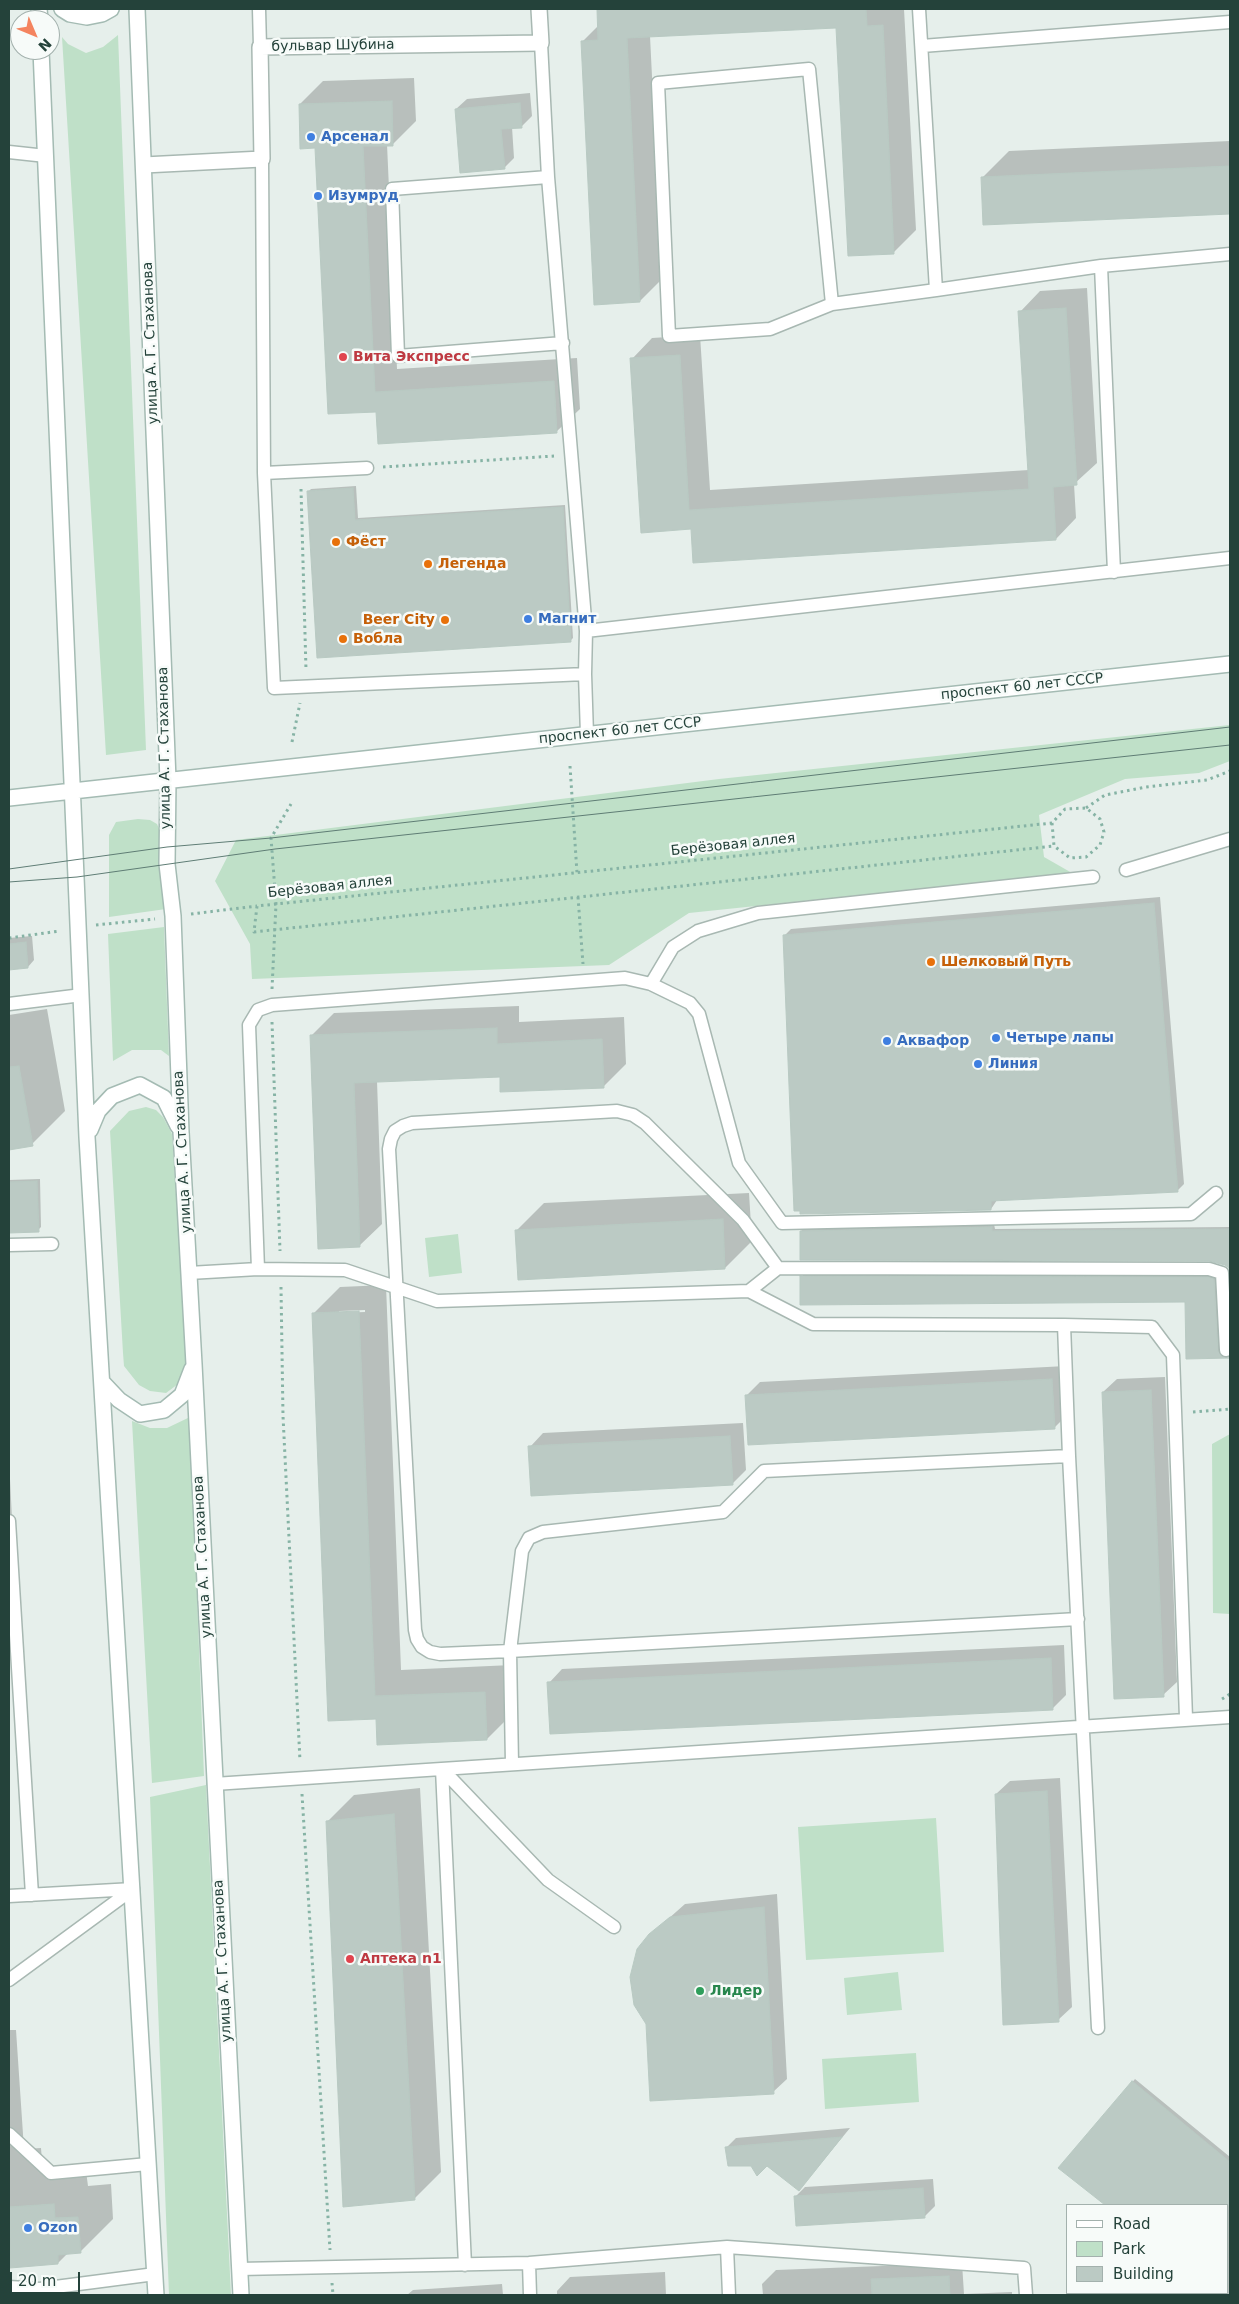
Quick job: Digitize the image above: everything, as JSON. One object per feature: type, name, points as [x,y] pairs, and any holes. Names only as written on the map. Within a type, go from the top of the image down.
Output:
[{"type":"main road","points":[[62,9],[70,14],[86,17],[102,14],[111,9]]},
{"type":"main road","name":"улица А. Г. Стаханова","points":[[137,9],[168,780],[167,864],[173,916],[181,1132],[241,2295]]},
{"type":"main road","points":[[539,9],[541,44]]},
{"type":"main road","name":"бульвар Шубина","points":[[262,159],[260,47],[541,44]]},
{"type":"main road","points":[[41,60],[88,1138],[156,2295]]},
{"type":"main road","points":[[144,165],[262,159]]},
{"type":"main road","name":"проспект 60 лет СССР","points":[[9,798],[1230,664]]},
{"type":"main road","points":[[88,1138],[98,1111],[112,1096],[140,1086],[164,1098],[181,1132]]},
{"type":"main road","points":[[102,1382],[119,1400],[140,1414],[164,1410],[182,1395],[194,1364]]},
{"type":"lane","points":[[260,9],[260,47]]},
{"type":"lane","points":[[919,9],[936,290]]},
{"type":"lane","points":[[922,46],[1230,22]]},
{"type":"lane","points":[[541,44],[548,177],[586,631],[585,674],[588,735]]},
{"type":"lane","points":[[832,304],[809,69],[658,83],[669,336],[770,329],[832,304],[1102,266],[1230,254]]},
{"type":"lane","points":[[9,152],[46,156]]},
{"type":"lane","points":[[262,159],[264,473],[274,688],[585,674]]},
{"type":"lane","points":[[548,177],[392,189],[398,356],[562,343]]},
{"type":"lane","points":[[1102,266],[1114,572]]},
{"type":"lane","points":[[264,473],[367,468]]},
{"type":"lane","points":[[586,631],[1230,558]]},
{"type":"lane","points":[[1126,870],[1230,839]]},
{"type":"lane","points":[[651,984],[674,946],[698,930],[758,913],[1093,877]]},
{"type":"lane","points":[[258,1269],[249,1024],[258,1010],[272,1005],[625,978],[651,984],[690,1004],[699,1014],[739,1163],[782,1222],[1191,1214],[1216,1193]]},
{"type":"lane","points":[[9,1004],[82,995]]},
{"type":"lane","points":[[778,1268],[743,1220],[645,1123],[633,1115],[617,1111],[412,1123],[396,1131],[391,1139],[389,1149],[417,1640],[422,1647],[430,1652],[440,1654],[1078,1619]]},
{"type":"lane","points":[[9,1245],[52,1244]]},
{"type":"lane","points":[[749,1291],[778,1268],[1209,1269],[1222,1273],[1226,1350]]},
{"type":"lane","points":[[189,1274],[258,1269],[345,1270],[437,1301],[454,1302],[749,1291],[813,1324],[1152,1327],[1174,1356],[1186,1718]]},
{"type":"lane","points":[[1064,1325],[1098,2028]]},
{"type":"lane","points":[[512,1764],[510,1651],[522,1552],[529,1538],[536,1534],[723,1512],[764,1471],[1069,1456]]},
{"type":"lane","points":[[9,1521],[32,1895]]},
{"type":"lane","points":[[214,1784],[1186,1718],[1230,1717]]},
{"type":"lane","points":[[442,1769],[548,1880],[614,1927]]},
{"type":"lane","points":[[442,1769],[466,2265]]},
{"type":"lane","points":[[9,1896],[133,1889]]},
{"type":"lane","points":[[9,1980],[133,1889]]},
{"type":"lane","points":[[9,2134],[50,2173],[148,2164]]},
{"type":"lane","points":[[239,2269],[529,2263],[727,2247],[1024,2268],[1026,2295]]},
{"type":"lane","points":[[727,2247],[729,2295]]},
{"type":"lane","points":[[529,2263],[530,2295]]},
{"type":"lane","points":[[9,2288],[40,2289],[155,2274]]},
{"type":"path","points":[[367,468],[572,454]]},
{"type":"path","points":[[300,471],[306,678]]},
{"type":"path","points":[[292,742],[302,696]]},
{"type":"path","points":[[570,766],[577,873]]},
{"type":"path","points":[[1086,808],[1100,819],[1104,832],[1100,845],[1086,857],[1070,858],[1054,846],[1052,823],[1065,809],[1086,808],[1105,795],[1146,787],[1207,780],[1230,771]]},
{"type":"path","points":[[291,804],[271,838],[276,904],[273,930],[272,1005],[281,1269],[283,1416],[301,1778],[332,2268]]},
{"type":"path","name":"Берёзовая аллея","points":[[1052,823],[257,906],[254,932],[1054,846]]},
{"type":"path","points":[[578,897],[583,970]]},
{"type":"path","points":[[9,938],[257,906]]},
{"type":"path","points":[[1175,1413],[1230,1409]]},
{"type":"green space","points":[[118,35],[146,750],[106,755],[62,37],[68,44],[86,53],[103,47]]},
{"type":"green space","points":[[1230,725],[1230,761],[1199,773],[1125,779],[1039,815],[1044,857],[1072,873],[689,913],[609,965],[252,979],[250,944],[215,881],[236,840],[719,779]]},
{"type":"green space","points":[[138,819],[150,820],[157,824],[161,833],[166,909],[109,917],[109,835],[116,822]]},
{"type":"green space","points":[[164,927],[169,1056],[161,1050],[132,1050],[113,1061],[108,934]]},
{"type":"green space","points":[[146,1107],[156,1110],[163,1117],[172,1134],[187,1361],[185,1373],[178,1384],[166,1393],[150,1391],[139,1385],[124,1366],[123,1353],[110,1131],[129,1111]]},
{"type":"green space","points":[[458,1234],[462,1273],[429,1277],[425,1238]]},
{"type":"green space","points":[[190,1417],[204,1776],[152,1783],[132,1421],[150,1428],[167,1428]]},
{"type":"green space","points":[[1230,1434],[1230,1614],[1213,1613],[1212,1444]]},
{"type":"green space","points":[[206,1785],[231,2295],[169,2295],[150,1797]]},
{"type":"green space","points":[[936,1818],[944,1952],[806,1960],[798,1827]]},
{"type":"green space","points":[[898,1972],[902,2010],[847,2015],[844,1978]]},
{"type":"green space","points":[[916,2053],[919,2102],[825,2109],[822,2059]]},
{"type":"building","points":[[597,9],[866,9],[867,26],[883,25],[894,254],[848,256],[836,28],[627,38],[640,302],[594,305],[581,41],[598,40]]},
{"type":"building","points":[[392,101],[393,146],[363,146],[375,392],[554,381],[557,433],[378,444],[376,412],[328,414],[315,148],[300,149],[299,104]]},
{"type":"building","points":[[520,103],[522,128],[501,129],[505,169],[460,173],[455,109]]},
{"type":"building","points":[[1230,166],[1230,214],[983,225],[981,177]]},
{"type":"building","points":[[1066,308],[1077,485],[1053,487],[1056,540],[693,563],[691,529],[641,533],[630,358],[680,355],[689,510],[1029,489],[1018,311]]},
{"type":"building","points":[[353,488],[355,520],[563,507],[571,642],[317,658],[307,491]]},
{"type":"building","name":"Линия","points":[[1154,903],[1178,1192],[991,1201],[991,1210],[800,1214],[800,1211],[794,1211],[783,935]]},
{"type":"building","points":[[26,942],[28,968],[9,970],[9,944]]},
{"type":"building","points":[[497,1028],[497,1044],[602,1039],[604,1088],[500,1092],[500,1077],[354,1083],[360,1247],[318,1249],[310,1035]]},
{"type":"building","points":[[19,1066],[33,1146],[9,1150],[9,1067]]},
{"type":"building","points":[[37,1181],[39,1232],[9,1233],[9,1182]]},
{"type":"building","points":[[723,1219],[725,1269],[518,1280],[515,1230]]},
{"type":"building","points":[[992,1227],[992,1231],[1230,1229],[1230,1275],[1229,1268],[1225,1265],[1209,1261],[800,1260],[800,1231]]},
{"type":"building","points":[[800,1276],[1208,1277],[1214,1279],[1218,1351],[1222,1357],[1230,1358],[1186,1359],[1185,1302],[800,1305]]},
{"type":"building","points":[[359,1311],[375,1696],[485,1692],[487,1740],[377,1745],[376,1719],[328,1721],[312,1313]]},
{"type":"building","points":[[1052,1379],[1055,1429],[748,1445],[745,1395]]},
{"type":"building","points":[[1151,1390],[1164,1697],[1114,1699],[1102,1392]]},
{"type":"building","points":[[730,1436],[733,1485],[531,1496],[528,1446]]},
{"type":"building","points":[[1051,1658],[1053,1710],[550,1734],[547,1682]]},
{"type":"building","points":[[1047,1791],[1059,2022],[1003,2025],[995,1794]]},
{"type":"building","points":[[394,1814],[415,2200],[343,2207],[326,1821]]},
{"type":"building","name":"Лидер","points":[[764,1907],[774,2094],[650,2101],[646,2024],[634,2005],[630,1977],[637,1949],[649,1934],[670,1917]]},
{"type":"building","points":[[1132,2081],[1230,2162],[1230,2205],[1104,2204],[1058,2168]]},
{"type":"building","points":[[842,2137],[799,2191],[767,2166],[757,2176],[751,2166],[728,2166],[725,2147]]},
{"type":"building","points":[[923,2188],[925,2218],[796,2226],[794,2196]]},
{"type":"building","points":[[54,2204],[55,2218],[78,2217],[81,2253],[58,2255],[58,2264],[10,2268],[9,2207]]},
{"type":"building","points":[[949,2276],[950,2295],[872,2295],[871,2279]]},
{"type":"tram line","points":[[9,869],[167,847],[271,838],[1230,727]]},
{"type":"tram line","points":[[9,882],[77,877],[275,849],[1230,745]]},
{"type":"place","name":"Арсенал","points":[[311,137]]},
{"type":"place","name":"Изумруд","points":[[318,196]]},
{"type":"place","name":"Вита Экспресс","points":[[343,357]]},
{"type":"place","name":"Фёст","points":[[336,542]]},
{"type":"place","name":"Легенда","points":[[428,564]]},
{"type":"place","name":"Магнит","points":[[528,619]]},
{"type":"place","name":"Beer City","points":[[445,620]]},
{"type":"place","name":"Вобла","points":[[343,639]]},
{"type":"place","name":"Шелковый Путь","points":[[931,962]]},
{"type":"place","name":"Четыре лапы","points":[[996,1038]]},
{"type":"place","name":"Аквафор","points":[[887,1041]]},
{"type":"place","name":"Линия","points":[[978,1064]]},
{"type":"place","name":"Аптека n1","points":[[350,1959]]},
{"type":"place","name":"Лидер","points":[[700,1991]]},
{"type":"place","name":"Ozon","points":[[28,2228]]}]
